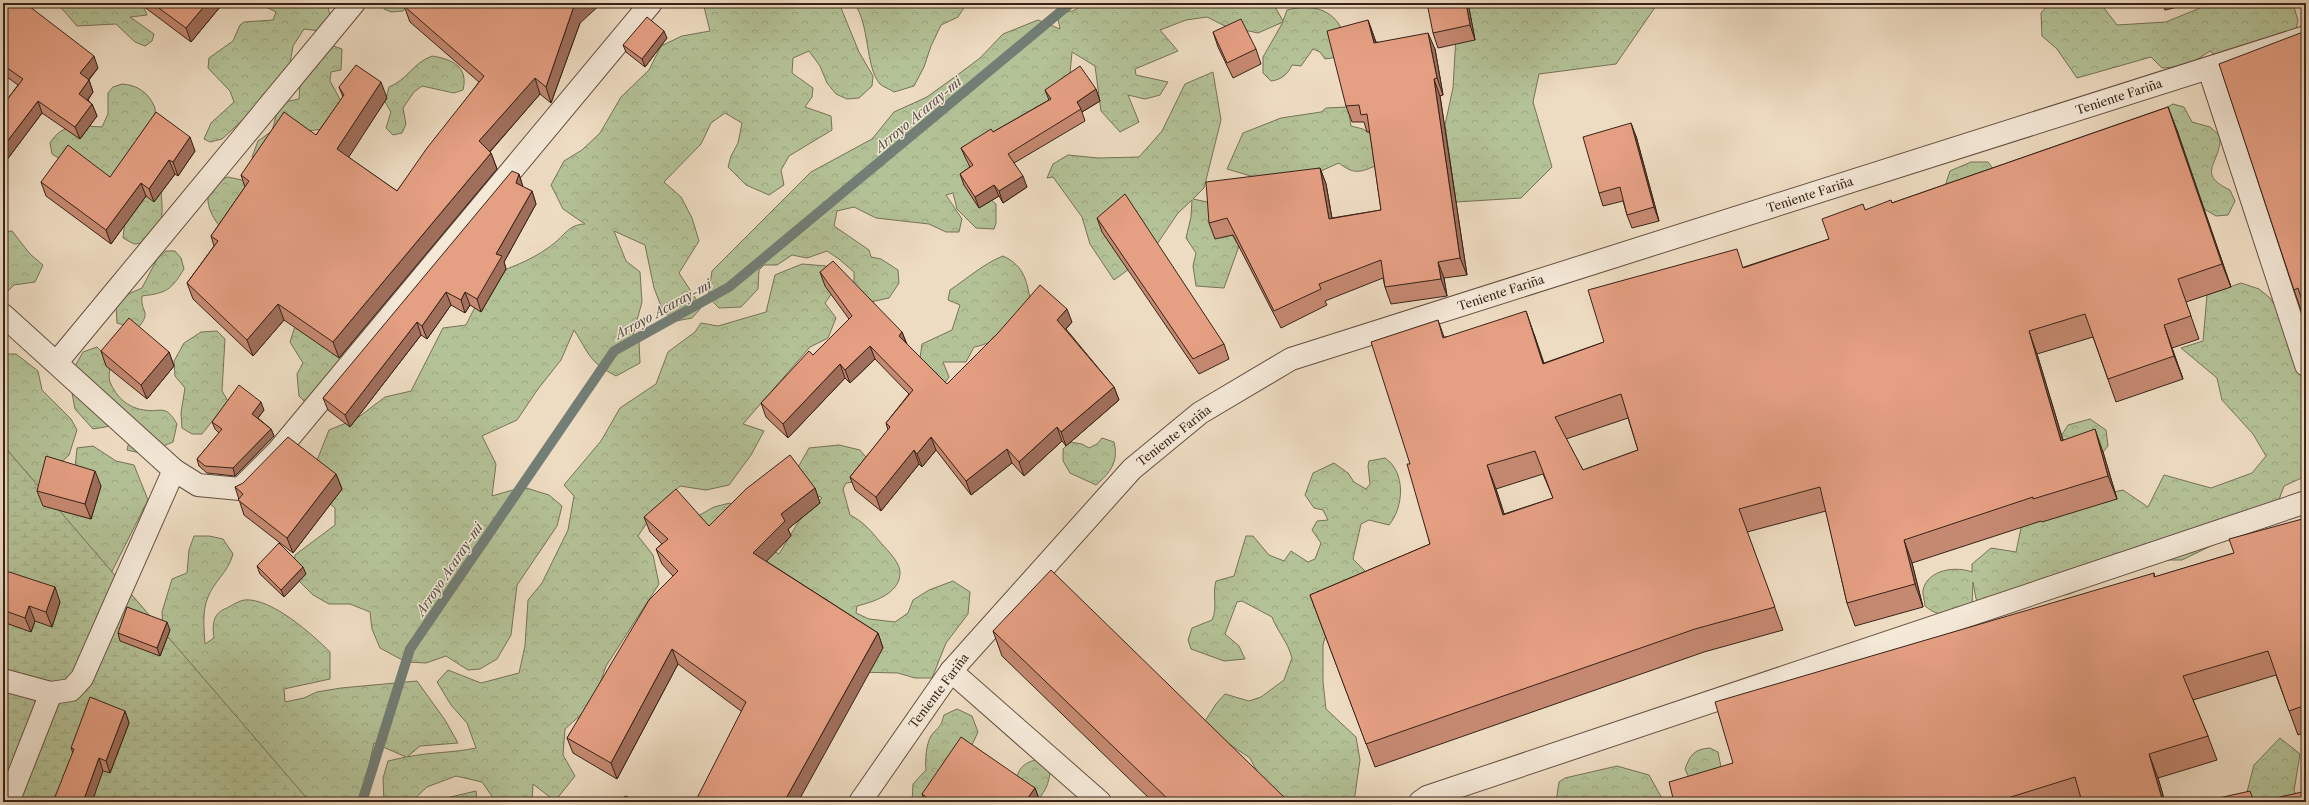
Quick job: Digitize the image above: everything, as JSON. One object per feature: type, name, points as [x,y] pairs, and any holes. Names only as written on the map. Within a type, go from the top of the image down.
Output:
[{"type":"street","points":[[57,362],[354,3]]},
{"type":"street","points":[[3,315],[57,362],[174,470],[198,485],[240,489],[278,451],[651,3]]},
{"type":"street","name":"Teniente Fariña","points":[[860,802],[951,671],[1132,469],[1200,413],[1291,359],[2306,37]]},
{"type":"street","points":[[2209,69],[2306,365]]},
{"type":"street","points":[[3,680],[51,693],[71,690],[82,678],[174,470]]},
{"type":"street","points":[[1420,802],[1435,794],[2306,502]]},
{"type":"street","points":[[951,671],[1100,802]]},
{"type":"street","points":[[8,802],[51,693]]},
{"type":"green space","points":[[57,3],[142,3],[147,15],[130,17],[154,34],[152,41],[145,46],[135,42],[116,24],[77,26]]},
{"type":"green space","points":[[258,3],[327,3],[331,19],[320,31],[304,29],[293,46],[286,85],[252,116],[245,118],[222,139],[210,142],[204,139],[211,123],[234,102],[230,91],[208,68],[209,58],[233,41],[240,25],[244,22],[273,20],[276,12]]},
{"type":"green space","points":[[384,3],[410,3],[403,11],[391,12],[384,9]]},
{"type":"green space","points":[[703,3],[839,3],[859,52],[873,76],[872,86],[859,98],[847,99],[836,94],[827,83],[820,66],[809,51],[793,58],[792,73],[813,88],[812,97],[805,107],[831,116],[832,130],[789,156],[781,170],[784,185],[769,195],[746,185],[728,167],[731,156],[738,143],[742,123],[725,113],[711,123],[701,144],[664,182],[681,197],[692,218],[699,241],[679,273],[696,299],[700,309],[692,318],[676,321],[663,311],[654,288],[645,245],[614,231],[626,261],[640,272],[642,302],[633,335],[639,342],[640,363],[616,376],[600,366],[590,357],[574,330],[561,360],[538,389],[517,420],[482,436],[496,464],[492,496],[523,487],[549,495],[562,506],[557,526],[517,585],[511,635],[497,659],[480,669],[468,670],[446,656],[426,663],[406,662],[380,648],[372,629],[370,612],[350,604],[329,604],[313,595],[293,575],[295,555],[335,525],[335,508],[323,498],[314,468],[329,430],[356,419],[385,397],[411,391],[443,328],[466,325],[491,275],[534,257],[557,241],[576,225],[585,224],[563,209],[551,185],[564,161],[582,150],[600,133],[621,97],[649,70],[661,46],[682,36],[710,31]]},
{"type":"green space","points":[[854,3],[967,3],[958,17],[941,25],[931,46],[924,67],[914,86],[894,92],[881,85],[875,76],[869,56],[863,22]]},
{"type":"green space","points":[[1086,3],[1273,3],[1283,21],[1287,10],[1296,8],[1313,8],[1327,13],[1339,24],[1343,32],[1338,57],[1325,59],[1320,52],[1313,49],[1301,66],[1292,65],[1284,76],[1271,81],[1263,73],[1263,57],[1283,22],[1258,33],[1225,26],[1207,17],[1186,20],[1160,30],[1178,51],[1135,69],[1136,75],[1168,82],[1160,95],[1145,99],[1128,95],[1139,122],[1120,132],[1101,111],[1095,66],[1072,52],[1070,74],[977,189],[996,204],[996,223],[994,229],[976,228],[957,209],[953,193],[946,195],[962,219],[959,232],[946,232],[929,224],[876,218],[854,207],[837,211],[834,226],[869,250],[871,257],[881,259],[898,270],[899,283],[889,298],[866,303],[854,285],[854,272],[827,251],[807,258],[792,255],[777,265],[764,265],[759,270],[758,289],[741,307],[719,308],[708,297],[712,271],[811,172],[872,139],[894,112],[927,97],[980,58],[1003,34],[1038,20],[1060,29],[1057,13],[1073,11]]},
{"type":"green space","points":[[1435,3],[1658,3],[1616,64],[1539,74],[1533,102],[1552,167],[1521,198],[1456,202],[1445,125],[1453,88],[1456,36]]},
{"type":"green space","points":[[2050,3],[2100,3],[2117,25],[2166,22],[2212,3],[2293,3],[2298,21],[2295,32],[2235,73],[2210,51],[2187,66],[2162,68],[2151,57],[2077,78],[2057,49],[2042,36],[2041,13]]},
{"type":"green space","points":[[331,45],[342,49],[341,70],[331,72],[330,81],[347,112],[323,129],[300,132],[256,165],[252,157],[258,141],[272,131],[279,105],[299,99],[300,83]]},
{"type":"green space","points":[[432,56],[446,59],[461,69],[464,82],[463,90],[454,93],[422,86],[414,92],[403,108],[406,124],[402,133],[393,135],[386,128],[391,112],[385,102],[389,87],[401,80],[425,59]]},
{"type":"green space","points":[[1213,72],[1221,120],[1204,188],[1193,199],[1212,203],[1239,246],[1224,288],[1196,286],[1193,266],[1196,253],[1186,238],[1191,217],[1192,200],[1178,213],[1151,253],[1114,280],[1090,244],[1082,217],[1053,177],[1047,178],[1053,164],[1068,155],[1098,158],[1139,157],[1162,131],[1185,84]]},
{"type":"green space","points":[[122,84],[138,88],[150,98],[155,108],[159,183],[162,198],[162,219],[158,228],[148,234],[145,243],[134,244],[123,238],[126,212],[65,162],[52,154],[50,143],[55,136],[66,128],[79,126],[102,127],[108,114],[108,93],[113,87]]},
{"type":"green space","points":[[2173,104],[2184,107],[2192,122],[2210,127],[2220,136],[2220,145],[2212,167],[2212,173],[2219,184],[2230,190],[2235,201],[2228,215],[2216,216],[2191,201],[2179,136],[2177,130],[2167,127],[2162,110]]},
{"type":"green space","points":[[1348,107],[1351,126],[1363,129],[1379,139],[1375,166],[1365,170],[1352,171],[1339,163],[1314,174],[1268,181],[1227,169],[1243,133],[1281,118],[1321,112],[1326,108]]},
{"type":"green space","points":[[1971,162],[1988,162],[1997,174],[1945,186],[1950,171]]},
{"type":"green space","points":[[228,177],[246,181],[248,203],[222,229],[211,213],[208,195],[212,183]]},
{"type":"green space","points":[[12,231],[30,254],[43,265],[35,282],[14,285],[6,293],[3,293],[3,232]]},
{"type":"green space","points":[[166,251],[175,251],[181,258],[184,269],[172,286],[168,289],[163,292],[142,296],[145,315],[142,323],[137,329],[117,323],[116,306],[126,295],[142,288],[157,259]]},
{"type":"green space","points":[[1003,256],[1016,265],[1024,276],[1031,304],[998,336],[983,345],[974,347],[966,362],[943,362],[949,377],[942,387],[920,358],[922,344],[952,330],[960,305],[948,300],[950,290],[982,267]]},
{"type":"green space","points":[[802,264],[826,266],[843,278],[825,303],[836,318],[828,338],[810,347],[743,424],[764,431],[751,455],[729,485],[706,490],[680,486],[657,508],[638,536],[653,555],[659,584],[606,666],[593,704],[565,729],[563,755],[575,776],[555,801],[533,784],[532,802],[496,802],[482,782],[456,776],[427,787],[411,802],[384,801],[383,778],[388,761],[406,757],[374,743],[361,802],[146,802],[164,644],[162,612],[172,579],[187,573],[189,550],[194,536],[209,536],[223,539],[233,554],[231,561],[214,586],[206,602],[204,620],[205,644],[214,638],[214,620],[222,610],[244,600],[266,604],[291,618],[330,652],[330,679],[284,689],[285,702],[304,698],[317,692],[341,688],[417,681],[445,720],[458,743],[420,746],[407,757],[476,748],[467,723],[451,705],[437,682],[448,670],[481,683],[519,673],[525,646],[528,600],[542,583],[568,530],[574,496],[564,485],[601,441],[620,408],[656,384],[668,352],[695,332],[701,323],[718,326],[766,312],[775,275]]},
{"type":"green space","points":[[2241,283],[2259,289],[2270,298],[2306,353],[2306,476],[2284,486],[2273,516],[2182,560],[2155,560],[2069,594],[2024,604],[1992,608],[1976,599],[1973,582],[1972,606],[1954,613],[1943,614],[1931,611],[1925,606],[1923,590],[1926,583],[1936,573],[1958,569],[1972,572],[1972,564],[1991,548],[2016,552],[2021,528],[2035,509],[2123,490],[2148,507],[2164,475],[2211,488],[2252,473],[2266,456],[2253,434],[2222,400],[2217,378],[2181,348],[2203,341],[2207,295]]},
{"type":"green space","points":[[296,323],[346,335],[354,347],[309,406],[299,396],[297,374],[303,363],[290,342]]},
{"type":"green space","points":[[217,331],[225,339],[222,391],[228,401],[202,434],[192,434],[182,428],[181,413],[185,388],[175,376],[174,361],[184,343],[201,332]]},
{"type":"green space","points":[[97,347],[111,361],[109,380],[123,401],[138,409],[166,411],[173,417],[177,424],[173,442],[144,454],[127,450],[134,422],[93,429],[75,409],[69,377],[83,352]]},
{"type":"green space","points":[[3,354],[16,354],[38,371],[42,390],[71,419],[77,430],[69,455],[52,471],[47,507],[91,519],[75,469],[77,448],[93,446],[116,461],[134,465],[148,500],[103,589],[3,533]]},
{"type":"green space","points":[[2090,419],[2106,430],[2108,446],[2090,468],[2055,446],[2068,425]]},
{"type":"green space","points":[[1102,438],[1114,442],[1115,449],[1114,461],[1105,476],[1096,485],[1070,473],[1063,461],[1063,449],[1070,442],[1082,444],[1089,448],[1097,444]]},
{"type":"green space","points":[[3,445],[310,802],[3,802]]},
{"type":"green space","points":[[839,445],[860,450],[870,462],[854,482],[846,483],[843,489],[850,515],[863,524],[894,557],[900,570],[899,581],[890,592],[870,602],[857,606],[856,613],[869,619],[895,622],[908,613],[913,600],[929,590],[953,581],[970,592],[968,614],[946,643],[932,678],[915,678],[898,673],[854,672],[689,521],[714,507],[730,503],[763,544],[779,554],[799,521],[822,498],[812,492],[796,471],[809,448]]},
{"type":"green space","points":[[1385,458],[1392,464],[1397,472],[1400,490],[1398,509],[1389,525],[1369,520],[1361,524],[1353,559],[1368,574],[1330,620],[1323,645],[1323,682],[1326,709],[1356,737],[1360,760],[1354,802],[1277,802],[1255,785],[1256,770],[1250,758],[1202,726],[1216,704],[1225,694],[1249,701],[1261,697],[1284,680],[1292,658],[1288,647],[1272,617],[1242,601],[1237,602],[1225,634],[1239,646],[1245,659],[1224,661],[1191,649],[1188,640],[1192,628],[1212,620],[1215,611],[1216,581],[1234,576],[1246,536],[1253,536],[1269,555],[1284,561],[1291,551],[1308,562],[1315,559],[1321,543],[1312,530],[1317,521],[1328,520],[1323,510],[1314,508],[1305,495],[1313,473],[1334,463],[1348,473],[1354,482],[1366,489],[1370,484],[1368,466],[1369,461]]},
{"type":"green space","points":[[957,709],[972,716],[978,732],[971,747],[958,802],[912,802],[913,784],[926,770],[926,753],[929,739],[940,726],[944,715]]},
{"type":"green space","points":[[2280,738],[2300,754],[2294,791],[2302,802],[2257,802],[2247,792],[2254,765]]},
{"type":"green space","points":[[1710,748],[1718,752],[1722,772],[1691,782],[1685,769],[1691,756],[1696,751]]},
{"type":"green space","points":[[1041,759],[1050,764],[1050,774],[1048,784],[1037,801],[1013,788],[1021,768],[1029,762]]},
{"type":"green space","points":[[1617,766],[1649,775],[1664,802],[1556,802],[1559,782],[1565,778]]},
{"type":"green space","points":[[476,791],[477,802],[443,802],[446,798]]},
{"type":"building","points":[[3,3],[25,3],[94,56],[80,73],[89,80],[79,94],[92,104],[75,127],[38,101],[3,147],[3,105],[23,79],[3,65]]},
{"type":"building","points":[[152,3],[207,3],[186,28]]},
{"type":"building","points":[[406,3],[578,3],[574,6],[546,87],[535,78],[479,141],[491,153],[333,342],[278,304],[247,340],[187,283],[218,241],[211,236],[249,181],[241,175],[284,112],[316,135],[344,95],[339,87],[356,65],[381,82],[337,149],[397,191],[427,148],[484,76],[404,6]]},
{"type":"building","points":[[1427,3],[1466,3],[1470,25],[1433,33]]},
{"type":"building","points":[[647,17],[664,31],[642,59],[623,45]]},
{"type":"building","points":[[1241,19],[1256,49],[1227,63],[1213,32]]},
{"type":"building","points":[[1368,20],[1374,43],[1428,33],[1437,78],[1434,79],[1460,258],[1438,262],[1441,279],[1385,287],[1381,260],[1319,284],[1321,289],[1274,311],[1227,218],[1209,223],[1206,182],[1320,168],[1329,219],[1381,210],[1367,114],[1361,115],[1359,105],[1346,106],[1327,31]]},
{"type":"building","points":[[2303,32],[2306,42],[2306,313],[2298,288],[2294,290],[2219,64]]},
{"type":"building","points":[[1080,66],[1096,89],[1077,102],[1081,109],[1008,154],[1023,176],[999,191],[994,185],[975,197],[960,174],[973,165],[961,148],[991,129],[993,132],[1051,99],[1045,90]]},
{"type":"building","points":[[2168,107],[2222,264],[2178,279],[2191,316],[2164,325],[2174,356],[2108,379],[2085,314],[2029,331],[2061,441],[2095,429],[2108,476],[2033,499],[2033,497],[1904,540],[1915,584],[1847,603],[1820,487],[1739,509],[1775,607],[1695,629],[1366,744],[1310,595],[1430,544],[1407,464],[1410,464],[1371,342],[1438,320],[1443,338],[1526,311],[1543,364],[1604,342],[1588,290],[1737,249],[1743,268],[1829,239],[1822,219],[1863,204],[1865,210],[1891,200],[1892,203]],"holes":[[[1621,394],[1638,450],[1583,470],[1555,417]],[[1535,451],[1553,498],[1503,515],[1487,465]]]},
{"type":"building","points":[[156,112],[190,137],[173,162],[169,160],[149,189],[141,183],[106,230],[41,182],[68,145],[110,177]]},
{"type":"building","points":[[1631,123],[1654,207],[1627,215],[1620,187],[1599,193],[1583,137]]},
{"type":"building","points":[[512,171],[519,174],[516,183],[532,191],[496,254],[502,256],[477,299],[465,292],[461,300],[446,292],[422,326],[417,322],[345,415],[323,398]]},
{"type":"building","points":[[1125,194],[1224,344],[1193,359],[1097,218]]},
{"type":"building","points":[[833,261],[902,332],[899,336],[947,384],[998,333],[1040,285],[1067,309],[1057,320],[1114,387],[1061,432],[1057,427],[1019,462],[1007,449],[966,481],[931,437],[917,454],[914,450],[876,497],[850,477],[890,427],[886,423],[913,390],[870,346],[845,370],[840,364],[783,424],[761,403],[809,351],[813,355],[852,316],[820,272]]},
{"type":"building","points":[[129,318],[169,352],[141,385],[101,351]]},
{"type":"building","points":[[239,385],[261,402],[252,414],[271,429],[233,468],[205,466],[197,459],[222,429],[212,422]]},
{"type":"building","points":[[288,437],[336,474],[287,538],[238,500],[243,494],[235,487],[243,483]]},
{"type":"building","points":[[790,455],[815,488],[781,514],[785,521],[753,553],[878,633],[784,802],[695,802],[746,702],[672,649],[611,763],[567,738],[649,600],[678,571],[656,549],[668,539],[644,517],[676,489],[709,526],[746,489]]},
{"type":"building","points":[[46,456],[95,471],[85,504],[37,491]]},
{"type":"building","points":[[2306,518],[2306,705],[2289,711],[2268,651],[2183,676],[2208,736],[2149,754],[2163,802],[2082,802],[2075,777],[1995,802],[1674,802],[1669,782],[1733,763],[1715,702],[2154,573],[2154,577],[2234,553],[2229,539]]},
{"type":"building","points":[[279,543],[303,567],[281,590],[257,566]]},
{"type":"building","points":[[3,570],[55,587],[46,612],[29,606],[25,618],[3,610]]},
{"type":"building","points":[[1051,570],[1289,802],[1171,802],[993,631]]},
{"type":"building","points":[[127,607],[167,622],[157,648],[118,633]]},
{"type":"building","points":[[90,697],[125,711],[106,761],[99,758],[83,802],[53,802],[74,749],[71,748]]},
{"type":"building","points":[[961,737],[1035,788],[1025,802],[933,802],[922,794]]},
{"type":"building","points":[[2250,791],[2254,802],[2201,802]]},
{"type":"building","points":[[2306,791],[2306,802],[2259,802]]},
{"type":"building","points":[[625,796],[641,802],[623,802]]},
{"type":"waterway","name":"Arroyo Acaray-mi","points":[[362,802],[410,649],[614,351],[729,287],[1071,3]]}]
